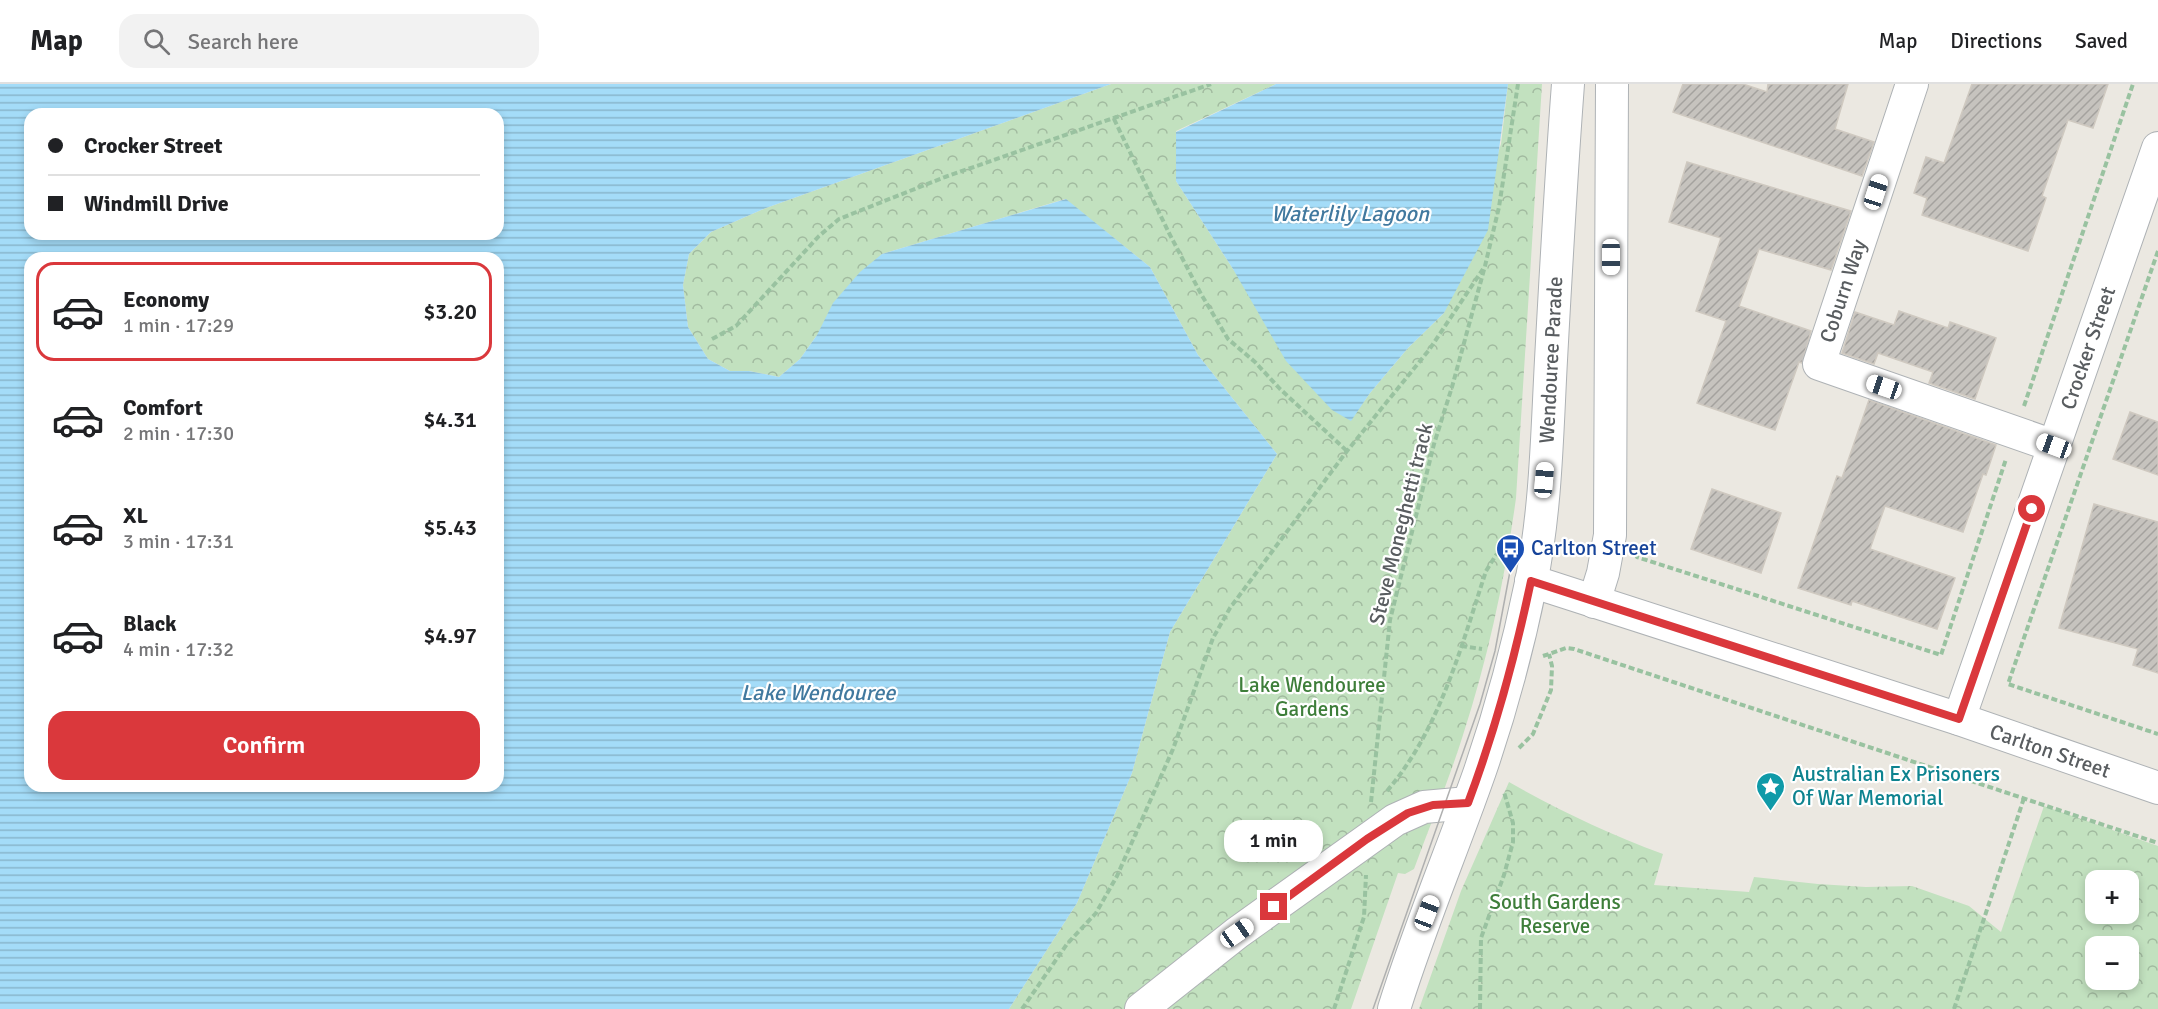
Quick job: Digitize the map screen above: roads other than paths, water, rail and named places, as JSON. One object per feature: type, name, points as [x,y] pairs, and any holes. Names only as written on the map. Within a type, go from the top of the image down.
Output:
[{"type":"street","name":"Wendouree Parade","points":[[1394,1009],[1410,957],[1468,803],[1504,695],[1531,581],[1541,517],[1546,461],[1560,187],[1568,84]]},
{"type":"street","points":[[1594,602],[1604,573],[1610,535],[1612,84]]},
{"type":"street","name":"Coburn Way","points":[[1912,84],[1819,364],[2054,446]]},
{"type":"street","name":"Crocker Street","points":[[1959,719],[2158,148]]},
{"type":"street","name":"Carlton Street","points":[[1531,581],[1959,719],[2158,788]]},
{"type":"street","points":[[1141,1009],[1237,933],[1367,839],[1416,809],[1433,805],[1468,803]]},
{"type":"water","name":"Lake Wendouree","points":[[0,84],[1111,84],[766,208],[711,232],[689,254],[683,285],[688,327],[708,359],[730,371],[749,371],[779,377],[800,359],[817,335],[833,303],[860,272],[882,254],[1066,199],[1150,267],[1198,355],[1277,454],[1170,632],[1132,773],[1077,903],[1009,1009],[0,1009]]},
{"type":"water","name":"Waterlily Lagoon","points":[[1276,84],[1508,84],[1488,230],[1444,313],[1408,348],[1370,393],[1351,421],[1332,410],[1286,361],[1233,269],[1176,181],[1176,132]]},
{"type":"tram line","points":[[1373,1009],[1480,704],[1495,651],[1511,566]]},
{"type":"place","name":"Carlton Street","points":[[1510,574]]},
{"type":"place","name":"Australian Ex Prisoners Of War Memorial","points":[[1771,812]]},
{"type":"park label","name":"Lake Wendouree Gardens","points":[[1312,697]]},
{"type":"park label","name":"South Gardens Reserve","points":[[1555,914]]}]
